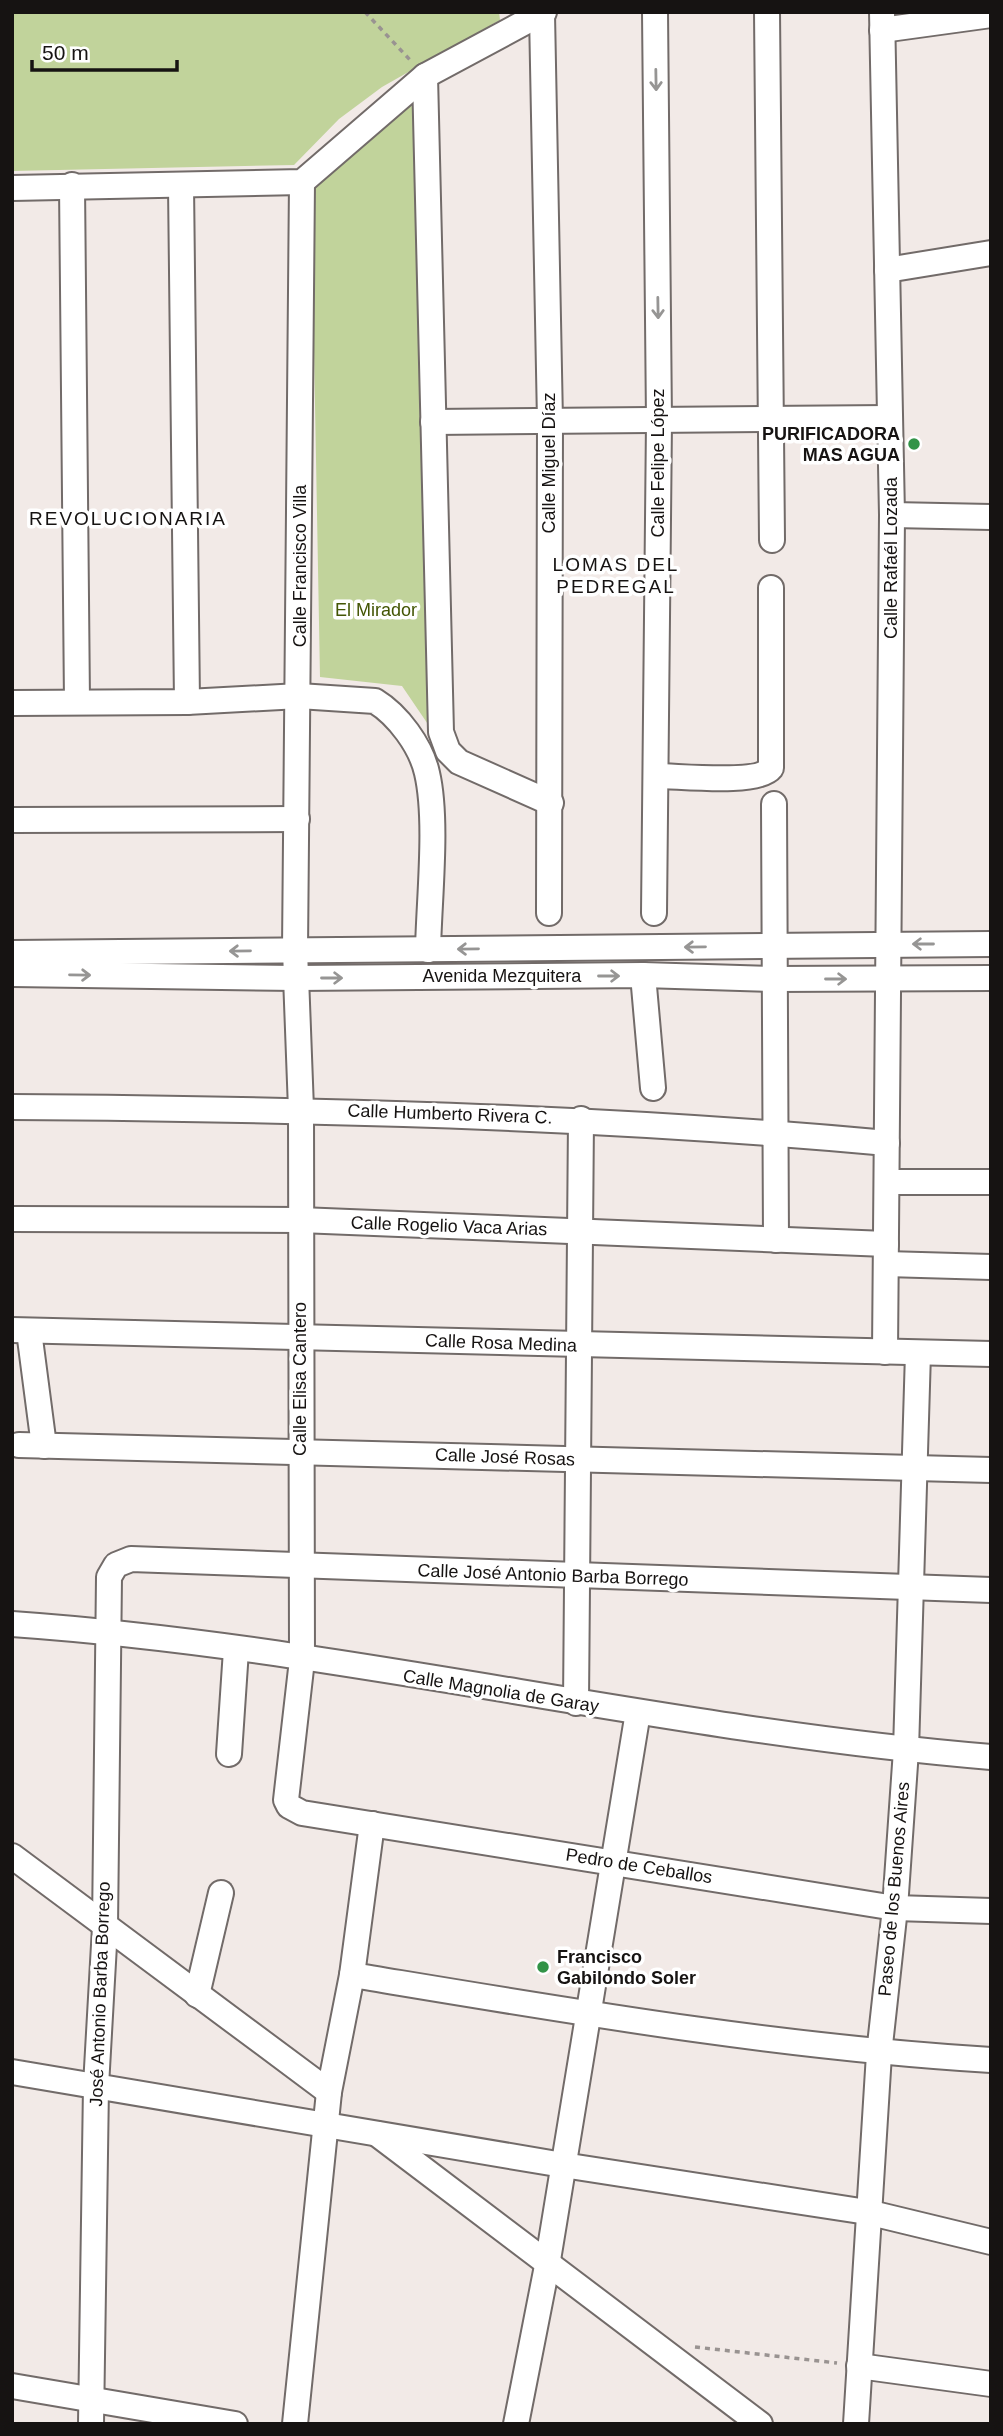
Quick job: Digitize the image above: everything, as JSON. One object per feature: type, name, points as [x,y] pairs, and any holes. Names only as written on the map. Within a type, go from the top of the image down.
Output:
[{"type":"street","name":"Calle Felipe López","points":[[654,913],[659,421],[655,12]]},
{"type":"street","points":[[767,12],[772,540]]},
{"type":"street","points":[[12,188],[302,181],[425,76],[543,13]]},
{"type":"street","name":"Calle Miguel Díaz","points":[[543,13],[550,421],[549,913]]},
{"type":"street","points":[[882,21],[991,15]]},
{"type":"street","name":"Calle Rafaél Lozada","points":[[882,21],[892,515],[885,1352]]},
{"type":"street","points":[[425,76],[441,732],[448,751],[459,762],[551,803]]},
{"type":"street","name":"Calle Francisco Villa","points":[[295,950],[302,181]]},
{"type":"street","points":[[72,185],[77,702]]},
{"type":"street","points":[[181,186],[187,702]]},
{"type":"street","points":[[887,270],[991,253]]},
{"type":"street","points":[[433,422],[890,418]]},
{"type":"street","points":[[892,515],[991,517]]},
{"type":"street","points":[[657,776],[751,778],[767,774],[773,761],[771,588]]},
{"type":"street","points":[[12,704],[187,702],[299,696],[375,701],[394,717],[419,751],[428,774],[431,814],[428,950]]},
{"type":"street","points":[[774,804],[776,1240]]},
{"type":"street","points":[[12,820],[297,819]]},
{"type":"street","name":"Avenida Mezquitera","points":[[12,953],[991,944]]},
{"type":"street","name":"Calle Elisa Cantero","points":[[289,1806],[285,1793],[302,1660],[299,1451],[300,1109],[295,950]]},
{"type":"street","name":"Avenida Mezquitera","points":[[12,974],[296,978],[643,975],[774,979],[991,978]]},
{"type":"street","points":[[643,975],[653,1088]]},
{"type":"street","name":"Calle Humberto Rivera C.","points":[[12,1107],[300,1109],[581,1119],[775,1132],[887,1143]]},
{"type":"street","points":[[576,1703],[581,1119]]},
{"type":"street","points":[[888,1182],[991,1182]]},
{"type":"street","name":"Calle Rogelio Vaca Arias","points":[[12,1219],[300,1220],[776,1240],[991,1267]]},
{"type":"street","name":"Calle Rosa Medina","points":[[21,1330],[991,1354]]},
{"type":"street","name":"Calle José Rosas","points":[[21,1330],[31,1445],[991,1470]]},
{"type":"street","name":"Paseo de los Buenos Aires","points":[[856,2424],[867,2212],[879,2054],[895,1908],[906,1750],[918,1353]]},
{"type":"street","name":"Calle José Antonio Barba Borrego","points":[[116,1565],[131,1559],[991,1590]]},
{"type":"street","name":"José Antonio Barba Borrego","points":[[91,2424],[96,2086],[105,1927],[109,1577],[116,1565]]},
{"type":"street","name":"Calle Magnolia de Garay","points":[[12,1624],[109,1631],[638,1712],[906,1750],[991,1757]]},
{"type":"street","points":[[229,1754],[236,1650]]},
{"type":"street","points":[[516,2424],[547,2266],[638,1712]]},
{"type":"street","name":"Pedro de Ceballos","points":[[289,1806],[302,1813],[895,1908],[991,1911]]},
{"type":"street","points":[[295,2424],[329,2092],[352,1975],[372,1824]]},
{"type":"street","points":[[12,1856],[329,2092]]},
{"type":"street","points":[[197,1995],[221,1893]]},
{"type":"street","points":[[352,1975],[588,2015],[879,2054],[991,2060]]},
{"type":"street","points":[[12,2072],[563,2165],[867,2212],[991,2242]]},
{"type":"street","points":[[374,2132],[547,2266],[655,2343],[760,2424]]},
{"type":"street","points":[[859,2366],[991,2385]]},
{"type":"street","points":[[12,2386],[235,2424]]},
{"type":"path","points":[[365,12],[425,76]]},
{"type":"path","points":[[655,2343],[859,2366]]},
{"type":"green space","points":[[12,12],[499,12],[500,20],[382,87],[339,119],[294,165],[12,171]]},
{"type":"green space","name":"El Mirador","points":[[419,99],[438,739],[402,686],[320,677],[311,186]]},
{"type":"place","name":"PURIFICADORA MAS AGUA","points":[[914,444]]},
{"type":"place","name":"Francisco Gabilondo Soler","points":[[543,1967]]},
{"type":"district","name":"REVOLUCIONARIA","points":[[128,518]]},
{"type":"district","name":"LOMAS DEL PEDREGAL","points":[[616,575]]}]
